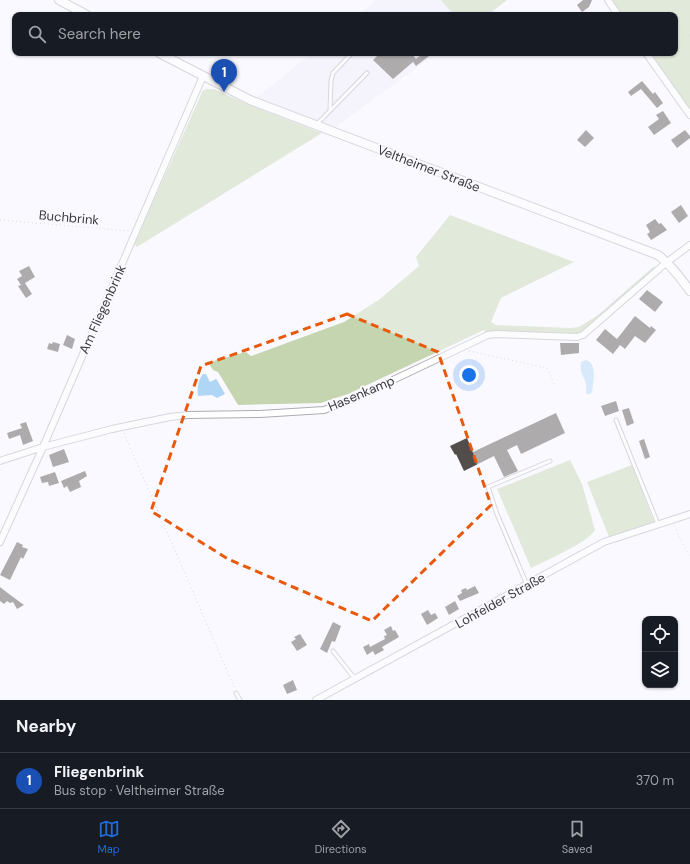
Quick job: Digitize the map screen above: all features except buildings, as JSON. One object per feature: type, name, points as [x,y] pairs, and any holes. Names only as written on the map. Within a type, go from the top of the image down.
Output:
[{"type":"main road","points":[[59,0],[81,12]]},
{"type":"main road","name":"Veltheimer Straße","points":[[165,56],[250,100],[658,255],[678,274],[690,291]]},
{"type":"street","points":[[608,0],[616,12]]},
{"type":"street","points":[[648,56],[690,115]]},
{"type":"street","name":"Am Fliegenbrink","points":[[0,542],[43,447],[202,76]]},
{"type":"street","name":"Hasenkamp","points":[[0,461],[43,447],[121,427],[170,417],[324,410],[357,397],[488,335],[577,337],[583,335],[690,244]]},
{"type":"street","name":"Lohfelder Straße","points":[[316,700],[604,542],[690,514]]},
{"type":"lane","points":[[330,110],[331,81],[333,73],[349,56]]},
{"type":"lane","points":[[316,125],[367,73]]},
{"type":"lane","points":[[616,420],[658,524]]},
{"type":"lane","points":[[527,585],[497,514],[488,487],[550,461]]},
{"type":"lane","points":[[333,651],[355,679]]},
{"type":"lane","points":[[236,693],[240,700]]},
{"type":"path","points":[[678,39],[685,35],[690,35]]},
{"type":"path","points":[[654,61],[659,56]]},
{"type":"path","name":"Buchbrink","points":[[0,220],[136,231]]},
{"type":"path","points":[[463,347],[467,350],[547,368],[555,386]]},
{"type":"path","points":[[121,427],[126,435],[236,693]]},
{"type":"path","points":[[672,520],[690,558]]},
{"type":"highlighted area","points":[[347,314],[438,352],[491,505],[372,621],[228,559],[151,511],[201,366]]},
{"type":"shaded area","points":[[376,0],[441,0],[451,12],[362,12]]},
{"type":"shaded area","points":[[308,56],[433,56],[337,126],[331,133],[256,98]]},
{"type":"green space","points":[[441,0],[507,0],[492,12],[451,12]]},
{"type":"green space","points":[[610,0],[690,0],[690,111],[650,56],[678,56],[678,12],[619,12]]},
{"type":"green space","points":[[214,89],[247,104],[322,133],[137,247],[134,244],[202,91]]},
{"type":"green space","points":[[450,215],[574,262],[501,298],[491,322],[496,325],[570,328],[579,327],[598,315],[653,267],[657,268],[582,333],[570,335],[486,334],[484,330],[348,394],[321,403],[238,405],[218,372],[213,370],[208,362],[246,352],[251,356],[344,322],[380,299],[419,266],[416,257]]},
{"type":"green space","points":[[570,460],[582,484],[595,530],[591,535],[576,545],[531,568],[497,489]]},
{"type":"green space","points":[[632,465],[654,522],[609,537],[587,482]]},
{"type":"water","points":[[586,360],[592,365],[594,374],[592,392],[590,394],[586,393],[586,386],[581,372],[581,362]]},
{"type":"water","points":[[203,374],[206,374],[210,382],[216,379],[225,394],[217,398],[212,395],[198,396],[198,385]]},
{"type":"place","name":"Fliegenbrink","points":[[224,92]]}]
